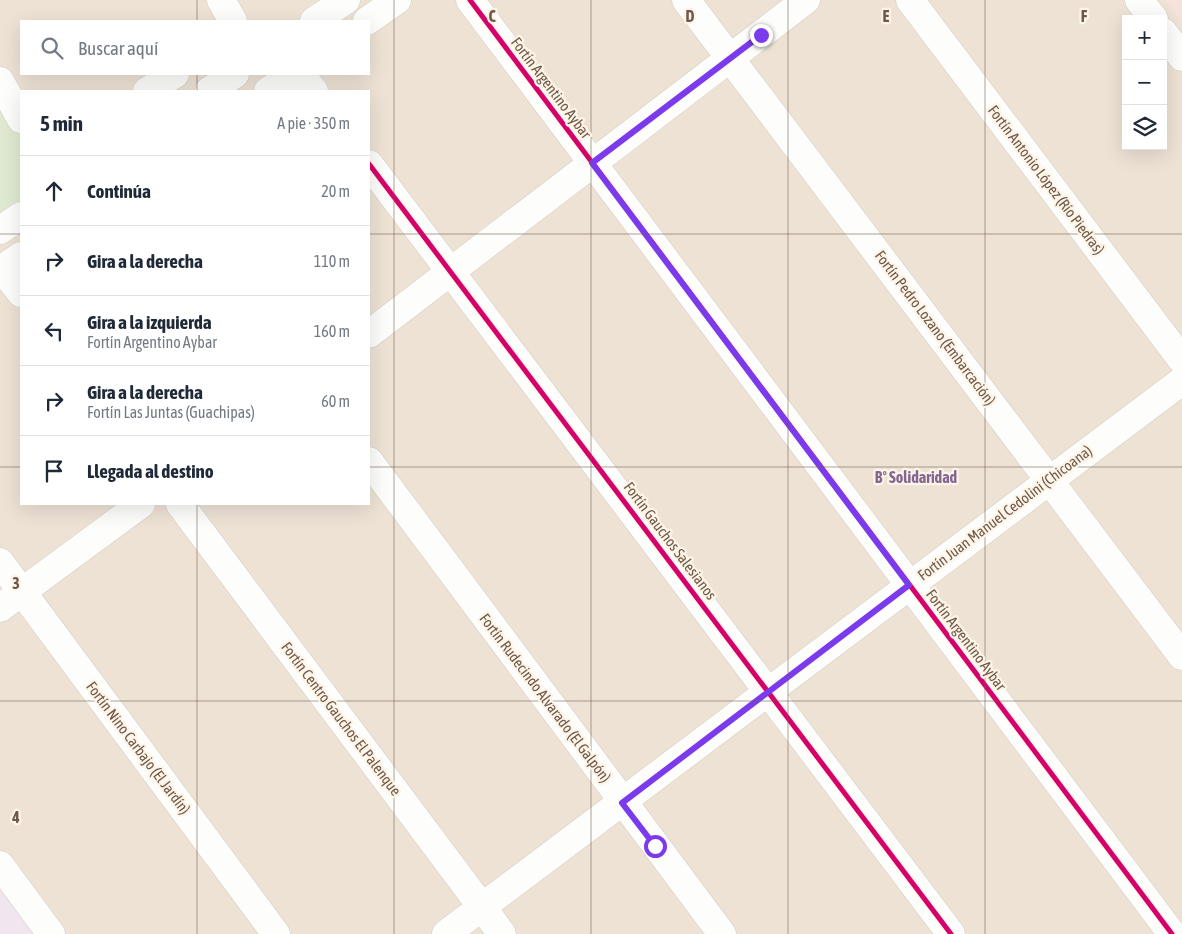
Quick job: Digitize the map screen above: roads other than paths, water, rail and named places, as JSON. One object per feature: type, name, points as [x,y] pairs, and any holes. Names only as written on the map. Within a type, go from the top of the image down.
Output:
[{"type":"street","points":[[221,0],[232,20]]},
{"type":"street","points":[[316,20],[346,0]]},
{"type":"street","points":[[369,20],[397,0]]},
{"type":"street","name":"Fortín Argentino Aybar","points":[[470,0],[1172,934]]},
{"type":"street","name":"Fortín Pedro Lozano (Embarcación)","points":[[686,0],[1182,656]]},
{"type":"street","points":[[370,333],[806,0]]},
{"type":"street","name":"Fortín Antonio López (Río Piedras)","points":[[910,0],[1182,360]]},
{"type":"street","points":[[1140,0],[1151,15]]},
{"type":"street","points":[[1167,37],[1182,57]]},
{"type":"street","points":[[149,90],[173,75]]},
{"type":"street","points":[[211,90],[233,75]]},
{"type":"street","points":[[267,85],[292,75]]},
{"type":"street","points":[[301,75],[313,90]]},
{"type":"street","points":[[1,84],[20,117]]},
{"type":"street","name":"Fortín Gauchos Salesianos","points":[[370,165],[951,934]]},
{"type":"street","points":[[0,230],[20,217]]},
{"type":"street","points":[[8,265],[20,291]]},
{"type":"street","name":"Fortín Juan Manuel Cedolini (Chicoana)","points":[[446,934],[1182,381]]},
{"type":"street","name":"Fortín Rudecindo Alvarado (El Galpón)","points":[[370,463],[622,803],[722,934]]},
{"type":"street","points":[[0,608],[140,505]]},
{"type":"street","name":"Fortín Centro Gauchos El Palenque","points":[[181,505],[502,934]]},
{"type":"street","name":"Fortín Nino Carbajo (El Jardín)","points":[[0,562],[276,934]]},
{"type":"street","points":[[0,865],[51,934]]},
{"type":"district","name":"B° Solidaridad","points":[[916,477]]}]
